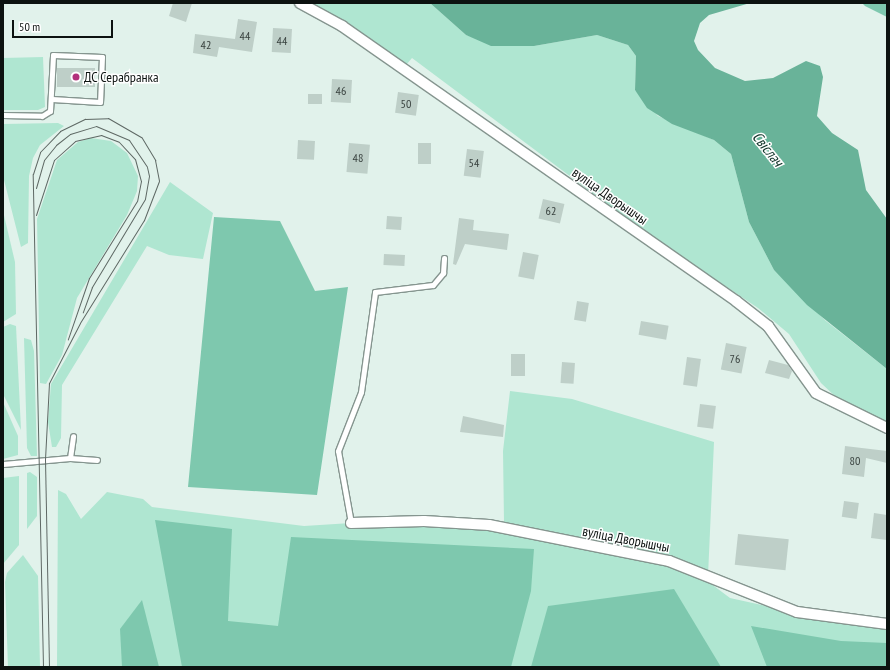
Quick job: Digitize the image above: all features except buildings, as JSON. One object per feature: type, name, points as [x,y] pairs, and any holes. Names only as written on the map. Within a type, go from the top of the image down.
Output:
[{"type":"street","name":"вуліца Дворышчы","points":[[300,3],[342,26],[736,301],[768,326],[816,393],[887,428]]},
{"type":"street","name":"вуліца Дворышчы","points":[[351,523],[424,521],[489,525],[669,560],[797,612],[887,624]]},
{"type":"lane","points":[[3,115],[42,116],[50,111],[52,99],[53,55],[102,57],[100,102],[52,99]]},
{"type":"lane","points":[[351,523],[338,451],[361,392],[375,292],[433,286],[444,273],[444,258]]},
{"type":"lane","points":[[70,458],[73,436]]},
{"type":"lane","points":[[3,464],[70,458],[98,460]]},
{"type":"shaded area","points":[[311,3],[430,3],[466,35],[502,46],[534,46],[597,35],[628,45],[636,56],[635,90],[658,116],[714,140],[731,154],[749,222],[774,270],[826,321],[887,369],[887,424],[839,400],[821,383],[789,334],[758,308],[642,230],[412,58],[406,65],[348,23]]},
{"type":"shaded area","points":[[862,3],[887,3],[887,17],[865,6]]},
{"type":"shaded area","points":[[43,57],[45,107],[38,110],[3,110],[3,58]]},
{"type":"shaded area","points":[[58,123],[64,126],[40,145],[33,158],[29,176],[28,243],[21,247],[3,176],[3,124]]},
{"type":"shaded area","points":[[91,138],[111,141],[127,153],[138,176],[137,191],[127,215],[77,298],[62,355],[46,384],[40,383],[37,219],[57,160],[78,142]]},
{"type":"shaded area","points":[[170,182],[213,213],[203,259],[169,255],[147,246],[62,385],[61,438],[56,447],[52,447],[48,422],[51,384]]},
{"type":"shaded area","points":[[3,211],[15,262],[16,314],[3,322]]},
{"type":"shaded area","points":[[214,217],[280,221],[315,291],[348,287],[317,495],[188,487]]},
{"type":"shaded area","points":[[10,324],[16,326],[21,430],[3,394],[3,327]]},
{"type":"shaded area","points":[[24,338],[31,340],[34,351],[37,456],[31,456],[27,448]]},
{"type":"shaded area","points":[[510,391],[572,399],[714,442],[708,576],[698,574],[730,598],[824,619],[887,625],[887,667],[57,667],[58,490],[66,494],[81,519],[107,492],[143,499],[152,507],[304,526],[351,523],[488,525],[559,544],[613,554],[504,522],[503,451]]},
{"type":"shaded area","points":[[3,402],[18,436],[18,455],[3,459]]},
{"type":"shaded area","points":[[30,472],[37,477],[37,516],[27,529],[27,473]]},
{"type":"shaded area","points":[[19,476],[19,545],[3,564],[3,478]]},
{"type":"shaded area","points":[[155,520],[232,529],[228,621],[278,626],[291,537],[534,549],[531,591],[511,667],[182,667]]},
{"type":"shaded area","points":[[23,555],[38,576],[40,667],[8,667],[5,582],[7,573]]},
{"type":"shaded area","points":[[674,589],[721,667],[531,667],[548,606]]},
{"type":"shaded area","points":[[142,600],[159,667],[122,667],[120,629]]},
{"type":"shaded area","points":[[751,626],[841,641],[887,643],[887,667],[767,667]]},
{"type":"water","name":"Свіслач","points":[[430,3],[750,3],[709,15],[700,23],[694,41],[698,50],[715,68],[745,81],[773,78],[806,61],[820,66],[823,77],[817,116],[832,133],[858,150],[866,190],[887,219],[887,369],[807,305],[774,270],[749,222],[731,154],[714,140],[672,124],[647,108],[635,90],[636,56],[628,45],[597,35],[534,46],[491,46],[466,35]]},
{"type":"tram line","points":[[43,667],[33,174],[40,152],[60,131],[85,119],[108,118],[142,138],[155,160],[159,181],[144,220],[80,323],[49,383],[45,459],[49,667]]},
{"type":"tram line","points":[[36,188],[44,160],[56,145],[70,134],[96,126],[129,140],[147,167],[149,176],[145,199],[92,287],[83,312]]},
{"type":"tram line","points":[[36,215],[54,160],[75,141],[101,135],[119,142],[135,159],[141,181],[137,201],[89,278],[68,339]]},
{"type":"place","name":"ДС Серабранка","points":[[76,77]]}]
